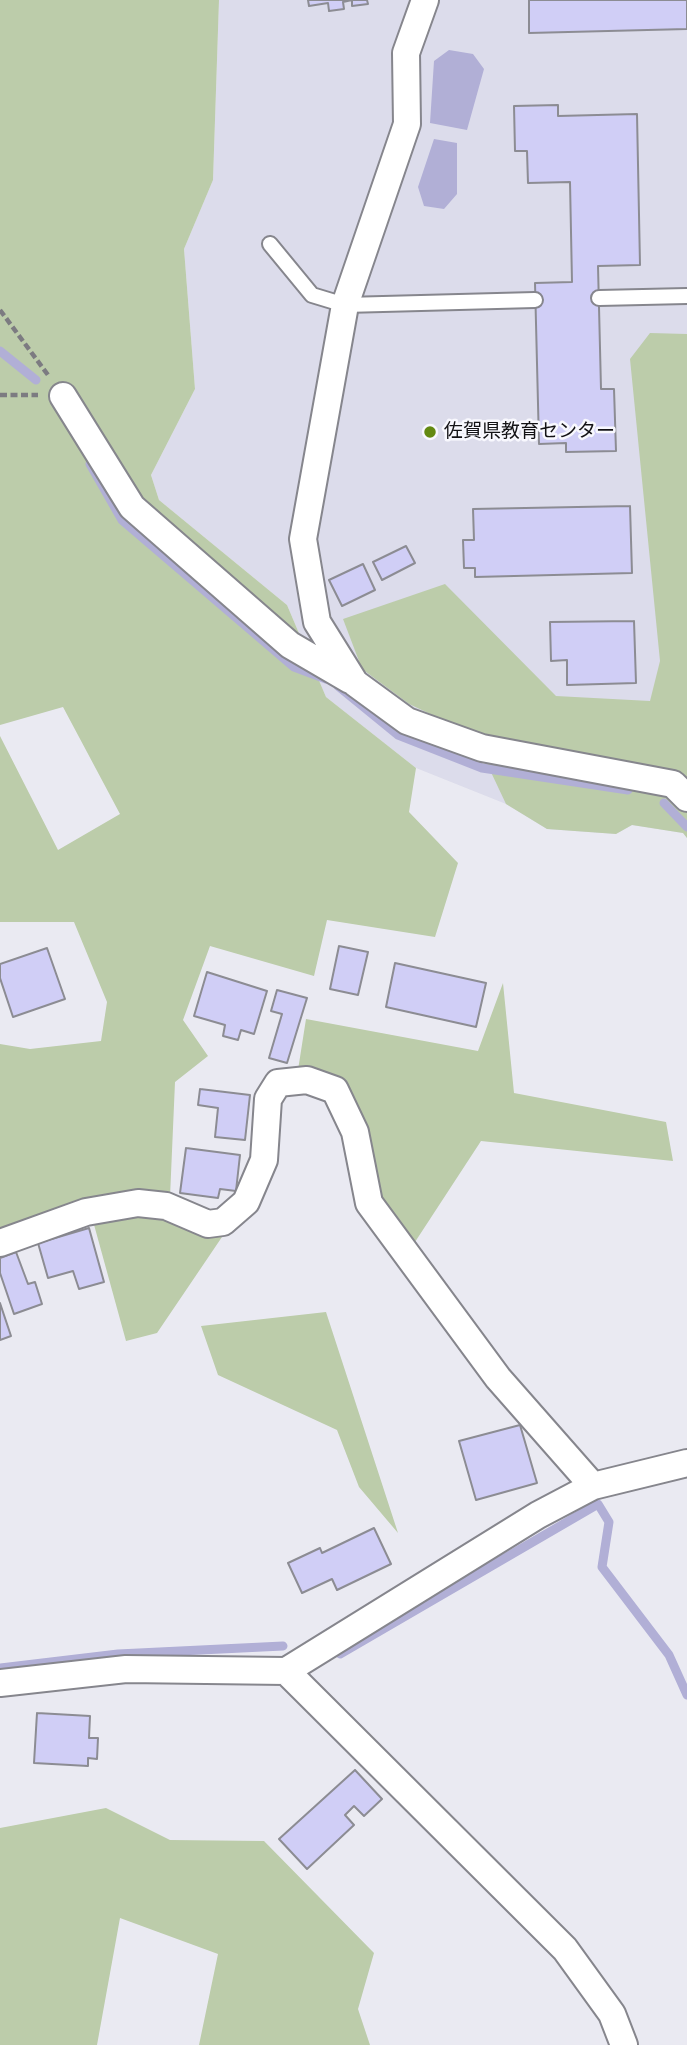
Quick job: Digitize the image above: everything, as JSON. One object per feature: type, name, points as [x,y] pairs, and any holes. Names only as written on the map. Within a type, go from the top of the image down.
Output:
[{"type":"street","points":[[355,683],[317,622],[303,538],[345,305],[407,124],[406,53],[425,0]]},
{"type":"street","points":[[63,396],[131,507],[290,645],[355,683],[407,721],[482,748],[673,784],[687,798]]},
{"type":"street","points":[[0,1243],[86,1212],[138,1203],[166,1206],[208,1224],[222,1222],[246,1202],[264,1160],[268,1099],[278,1083],[307,1080],[335,1090],[355,1132],[369,1203],[498,1378],[593,1486]]},
{"type":"street","points":[[0,1683],[126,1669],[286,1671],[538,1515],[593,1486],[687,1463]]},
{"type":"street","points":[[286,1671],[565,1949],[612,2014],[624,2045]]},
{"type":"lane","points":[[270,244],[312,295],[345,305],[535,300]]},
{"type":"lane","points":[[599,298],[687,296]]},
{"type":"path","points":[[0,310],[63,396]]},
{"type":"path","points":[[0,394],[63,396]]},
{"type":"shaded area","name":"佐賀県教育センター","points":[[219,0],[687,0],[687,838],[683,833],[632,825],[616,834],[547,829],[506,804],[416,768],[326,697],[287,605],[159,500],[151,475],[195,389],[184,249],[213,180]]},
{"type":"green space","points":[[0,0],[219,0],[213,180],[184,249],[195,389],[151,475],[159,500],[287,605],[326,697],[416,768],[409,812],[458,863],[435,937],[327,920],[314,976],[210,946],[183,1020],[208,1056],[175,1082],[170,1197],[0,1231],[0,1044],[30,1049],[101,1041],[107,1002],[74,922],[0,922],[0,736],[58,850],[120,814],[63,707],[0,725]]},
{"type":"green space","points":[[650,333],[687,334],[687,838],[683,833],[632,825],[616,834],[547,829],[506,804],[473,734],[409,704],[362,669],[343,619],[445,584],[556,696],[650,701],[660,661],[630,359]]},
{"type":"green space","points":[[503,983],[514,1093],[666,1122],[673,1161],[481,1141],[415,1242],[374,1190],[343,1078],[298,1070],[306,1019],[478,1051]]},
{"type":"green space","points":[[151,1212],[222,1237],[157,1333],[126,1341],[93,1221]]},
{"type":"green space","points":[[326,1312],[398,1533],[359,1487],[337,1430],[218,1375],[201,1326]]},
{"type":"green space","points":[[106,1808],[170,1840],[264,1841],[374,1953],[358,2009],[370,2045],[199,2045],[218,1954],[120,1918],[97,2045],[0,2045],[0,1828]]},
{"type":"water","points":[[449,50],[473,54],[484,69],[467,130],[430,123],[434,61]]},
{"type":"water","points":[[434,139],[457,143],[457,194],[444,209],[424,206],[418,187]]},
{"type":"building","points":[[308,0],[352,0],[343,2],[344,9],[329,11],[328,3],[309,6]]},
{"type":"building","points":[[352,0],[367,0],[368,4],[352,6]]},
{"type":"building","points":[[529,0],[687,0],[687,29],[529,33]]},
{"type":"building","points":[[558,105],[558,116],[637,114],[640,265],[598,266],[601,389],[614,389],[616,451],[566,452],[566,443],[539,444],[535,283],[572,282],[570,182],[528,183],[527,151],[515,151],[514,106]]},
{"type":"building","points":[[630,506],[632,573],[475,577],[475,568],[464,568],[463,540],[474,540],[473,509]]},
{"type":"building","points":[[406,546],[415,563],[382,580],[373,562]]},
{"type":"building","points":[[363,564],[375,590],[342,606],[329,580]]},
{"type":"building","points":[[634,621],[636,683],[567,685],[567,660],[551,661],[550,622]]},
{"type":"building","points":[[339,946],[368,952],[358,995],[330,989]]},
{"type":"building","points":[[47,948],[65,999],[13,1017],[0,978],[0,964]]},
{"type":"building","points":[[395,963],[486,983],[476,1027],[386,1007]]},
{"type":"building","points":[[207,972],[267,991],[254,1034],[241,1030],[238,1040],[223,1036],[225,1025],[194,1016]]},
{"type":"building","points":[[277,990],[307,998],[287,1063],[269,1058],[282,1014],[271,1011]]},
{"type":"building","points":[[200,1089],[250,1095],[245,1140],[215,1137],[218,1108],[198,1105]]},
{"type":"building","points":[[186,1148],[240,1155],[236,1191],[220,1189],[218,1198],[180,1193]]},
{"type":"building","points":[[89,1228],[104,1282],[79,1289],[73,1271],[48,1278],[38,1243]]},
{"type":"building","points":[[16,1252],[28,1284],[35,1282],[42,1304],[14,1314],[0,1273],[0,1258]]},
{"type":"building","points":[[0,1303],[11,1336],[0,1340]]},
{"type":"building","points":[[520,1425],[537,1483],[476,1500],[459,1441]]},
{"type":"building","points":[[374,1528],[391,1564],[337,1590],[332,1579],[302,1593],[288,1563],[320,1548],[322,1553]]},
{"type":"building","points":[[37,1713],[90,1716],[89,1738],[98,1738],[97,1759],[88,1758],[88,1766],[34,1763]]},
{"type":"building","points":[[355,1770],[382,1799],[364,1816],[354,1806],[345,1815],[354,1825],[307,1869],[279,1839]]},
{"type":"waterway","points":[[0,351],[36,380]]},
{"type":"waterway","points":[[90,464],[122,520],[294,667],[326,679]]},
{"type":"waterway","points":[[338,686],[398,735],[482,768],[628,790]]},
{"type":"waterway","points":[[664,803],[687,827]]},
{"type":"waterway","points":[[340,1654],[598,1504],[609,1522],[602,1567],[669,1655],[687,1695]]},
{"type":"waterway","points":[[0,1668],[118,1654],[283,1646]]},
{"type":"place","name":"佐賀県教育センター","points":[[430,432]]}]
